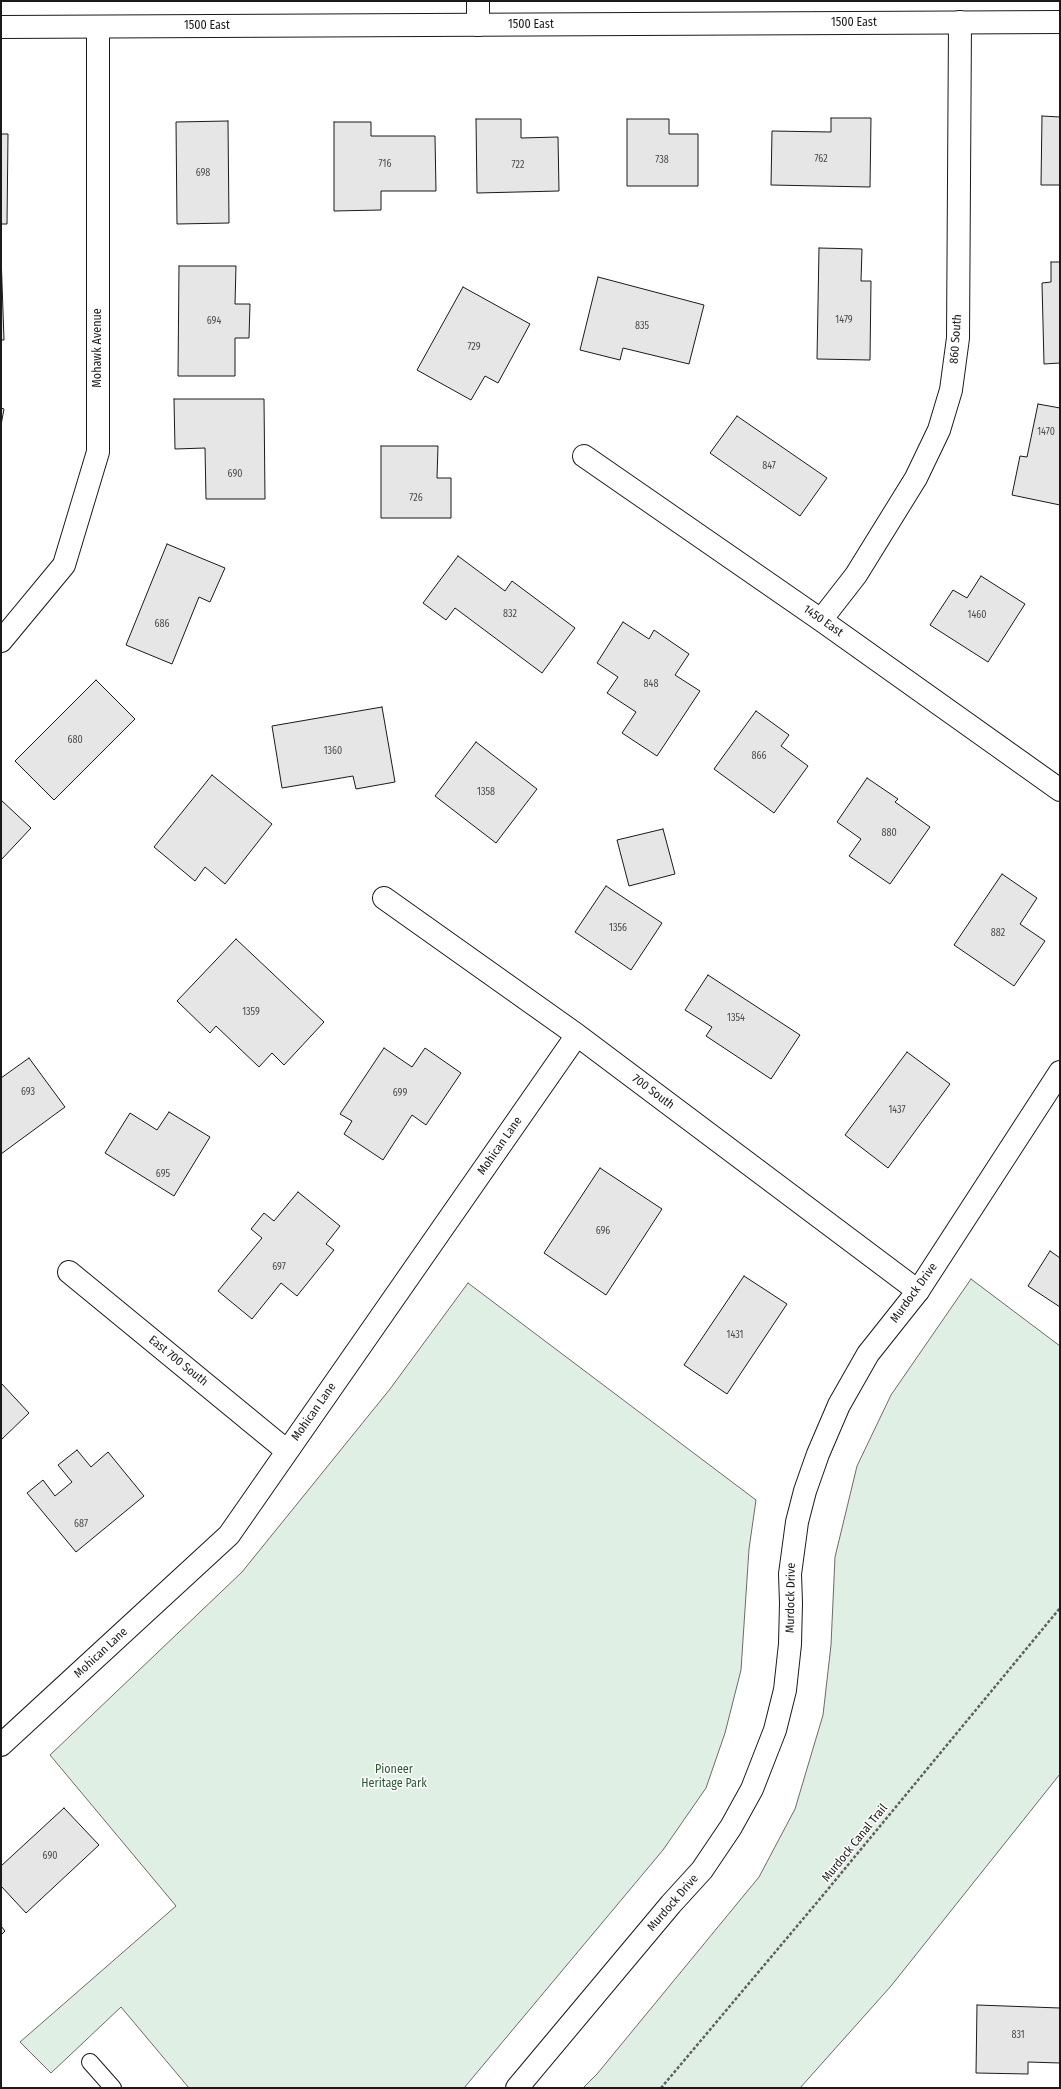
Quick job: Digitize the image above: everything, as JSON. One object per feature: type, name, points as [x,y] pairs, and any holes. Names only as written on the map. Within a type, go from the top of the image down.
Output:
[{"type":"street","points":[[478,1],[478,25]]},
{"type":"street","name":"860 South","points":[[821,620],[856,575],[916,478],[939,430],[951,390],[958,338],[960,22]]},
{"type":"street","name":"1500 East","points":[[1,27],[1060,22]]},
{"type":"street","name":"Mohawk Avenue","points":[[1,641],[64,565],[98,452],[98,27]]},
{"type":"street","name":"1450 East","points":[[584,456],[821,620],[1060,790]]},
{"type":"street","name":"700 South","points":[[384,898],[577,1035],[918,1290]]},
{"type":"street","name":"Mohican Lane","points":[[1,1744],[229,1535],[577,1035]]},
{"type":"street","name":"Murdock Drive","points":[[517,2088],[666,1910],[702,1870],[731,1827],[752,1789],[775,1730],[785,1690],[790,1644],[792,1603],[790,1574],[797,1522],[805,1491],[818,1454],[843,1398],[868,1354],[918,1290],[1060,1072]]},
{"type":"street","name":"East 700 South","points":[[68,1272],[287,1451]]},
{"type":"lane","points":[[90,2062],[113,2088]]},
{"type":"path","name":"Murdock Canal Trail","points":[[661,2088],[824,1894],[1060,1608]]},
{"type":"green space","points":[[971,1279],[1060,1346],[1060,1774],[891,1986],[800,2088],[583,2088],[597,2074],[759,1877],[795,1809],[823,1715],[831,1645],[835,1557],[857,1466],[891,1395]]},
{"type":"green space","name":"Pioneer Heritage Park","points":[[468,1283],[756,1500],[749,1549],[741,1670],[725,1733],[706,1788],[663,1850],[464,2088],[189,2088],[121,2007],[51,2073],[20,2042],[176,1906],[50,1755],[242,1572],[390,1389]]},
{"type":"building","points":[[1042,116],[1060,117],[1060,185],[1041,185]]},
{"type":"building","points":[[831,118],[871,118],[870,187],[771,185],[772,131],[831,132]]},
{"type":"building","points":[[476,119],[521,119],[521,138],[558,137],[559,191],[477,193]]},
{"type":"building","points":[[627,119],[669,119],[669,134],[698,134],[698,186],[627,186]]},
{"type":"building","points":[[228,121],[229,223],[177,224],[176,122]]},
{"type":"building","points":[[334,122],[371,122],[371,136],[435,136],[436,191],[381,191],[381,210],[334,211]]},
{"type":"building","points":[[1,134],[8,134],[7,224],[1,224]]},
{"type":"building","points":[[819,248],[862,249],[861,281],[871,281],[870,360],[817,359]]},
{"type":"building","points":[[1,255],[4,340],[1,340]]},
{"type":"building","points":[[1051,262],[1060,262],[1060,363],[1044,364],[1042,283],[1051,282]]},
{"type":"building","points":[[179,266],[236,266],[235,304],[250,304],[249,338],[235,338],[235,376],[178,376]]},
{"type":"building","points":[[598,277],[704,305],[689,364],[623,348],[620,360],[580,350]]},
{"type":"building","points":[[463,287],[530,324],[498,383],[485,376],[471,400],[417,370]]},
{"type":"building","points":[[174,399],[264,399],[265,499],[206,499],[205,448],[175,449]]},
{"type":"building","points":[[1038,404],[1060,408],[1060,505],[1012,495],[1020,456],[1027,457]]},
{"type":"building","points":[[1,408],[4,409],[1,425]]},
{"type":"building","points":[[737,416],[827,478],[800,516],[710,453]]},
{"type":"building","points":[[381,446],[438,446],[437,478],[451,478],[451,518],[381,518]]},
{"type":"building","points":[[167,544],[225,568],[210,602],[199,597],[172,664],[126,645]]},
{"type":"building","points":[[458,556],[505,591],[512,581],[575,628],[542,673],[455,608],[446,620],[423,603]]},
{"type":"building","points":[[981,576],[1025,604],[988,662],[930,625],[953,590],[967,598]]},
{"type":"building","points":[[623,622],[649,639],[654,630],[689,654],[675,675],[700,691],[657,756],[622,733],[636,712],[607,693],[618,677],[597,663]]},
{"type":"building","points":[[96,680],[135,719],[54,800],[15,761]]},
{"type":"building","points":[[382,707],[395,782],[356,789],[353,776],[282,788],[272,726]]},
{"type":"building","points":[[756,711],[789,735],[781,746],[808,766],[774,813],[714,769]]},
{"type":"building","points":[[476,742],[537,789],[496,843],[435,796]]},
{"type":"building","points":[[212,775],[272,824],[225,884],[205,867],[195,881],[154,847]]},
{"type":"building","points":[[867,778],[898,799],[895,802],[930,827],[890,884],[849,856],[861,839],[837,822]]},
{"type":"building","points":[[1,800],[31,828],[1,860]]},
{"type":"building","points":[[663,829],[675,874],[629,886],[617,840]]},
{"type":"building","points":[[1002,874],[1037,898],[1020,924],[1045,941],[1014,986],[954,945]]},
{"type":"building","points":[[606,886],[662,923],[631,970],[575,932]]},
{"type":"building","points":[[236,939],[324,1022],[284,1065],[272,1053],[259,1067],[216,1026],[210,1033],[177,1001]]},
{"type":"building","points":[[708,975],[800,1035],[771,1079],[706,1036],[712,1027],[685,1010]]},
{"type":"building","points":[[384,1048],[412,1067],[425,1048],[461,1073],[426,1125],[412,1115],[383,1160],[344,1134],[352,1121],[340,1114]]},
{"type":"building","points":[[907,1052],[950,1084],[888,1168],[845,1135]]},
{"type":"building","points":[[29,1058],[65,1107],[1,1154],[1,1078]]},
{"type":"building","points":[[169,1112],[210,1137],[174,1196],[105,1153],[130,1113],[157,1130]]},
{"type":"building","points":[[600,1168],[662,1209],[606,1295],[544,1253]]},
{"type":"building","points":[[298,1192],[340,1226],[326,1244],[334,1250],[297,1296],[281,1283],[252,1319],[218,1291],[262,1238],[251,1229],[264,1213],[274,1221]]},
{"type":"building","points":[[1050,1251],[1060,1258],[1060,1307],[1028,1286]]},
{"type":"building","points":[[744,1276],[787,1304],[727,1394],[684,1365]]},
{"type":"building","points":[[1,1383],[29,1413],[1,1440]]},
{"type":"building","points":[[77,1450],[91,1467],[108,1452],[144,1496],[76,1552],[27,1493],[43,1480],[55,1496],[72,1482],[58,1465]]},
{"type":"building","points":[[64,1808],[99,1845],[26,1913],[1,1886],[1,1866]]},
{"type":"building","points":[[1,1926],[5,1931],[1,1935]]},
{"type":"building","points":[[977,2005],[1060,2008],[1060,2063],[1028,2062],[1028,2074],[976,2073]]}]
